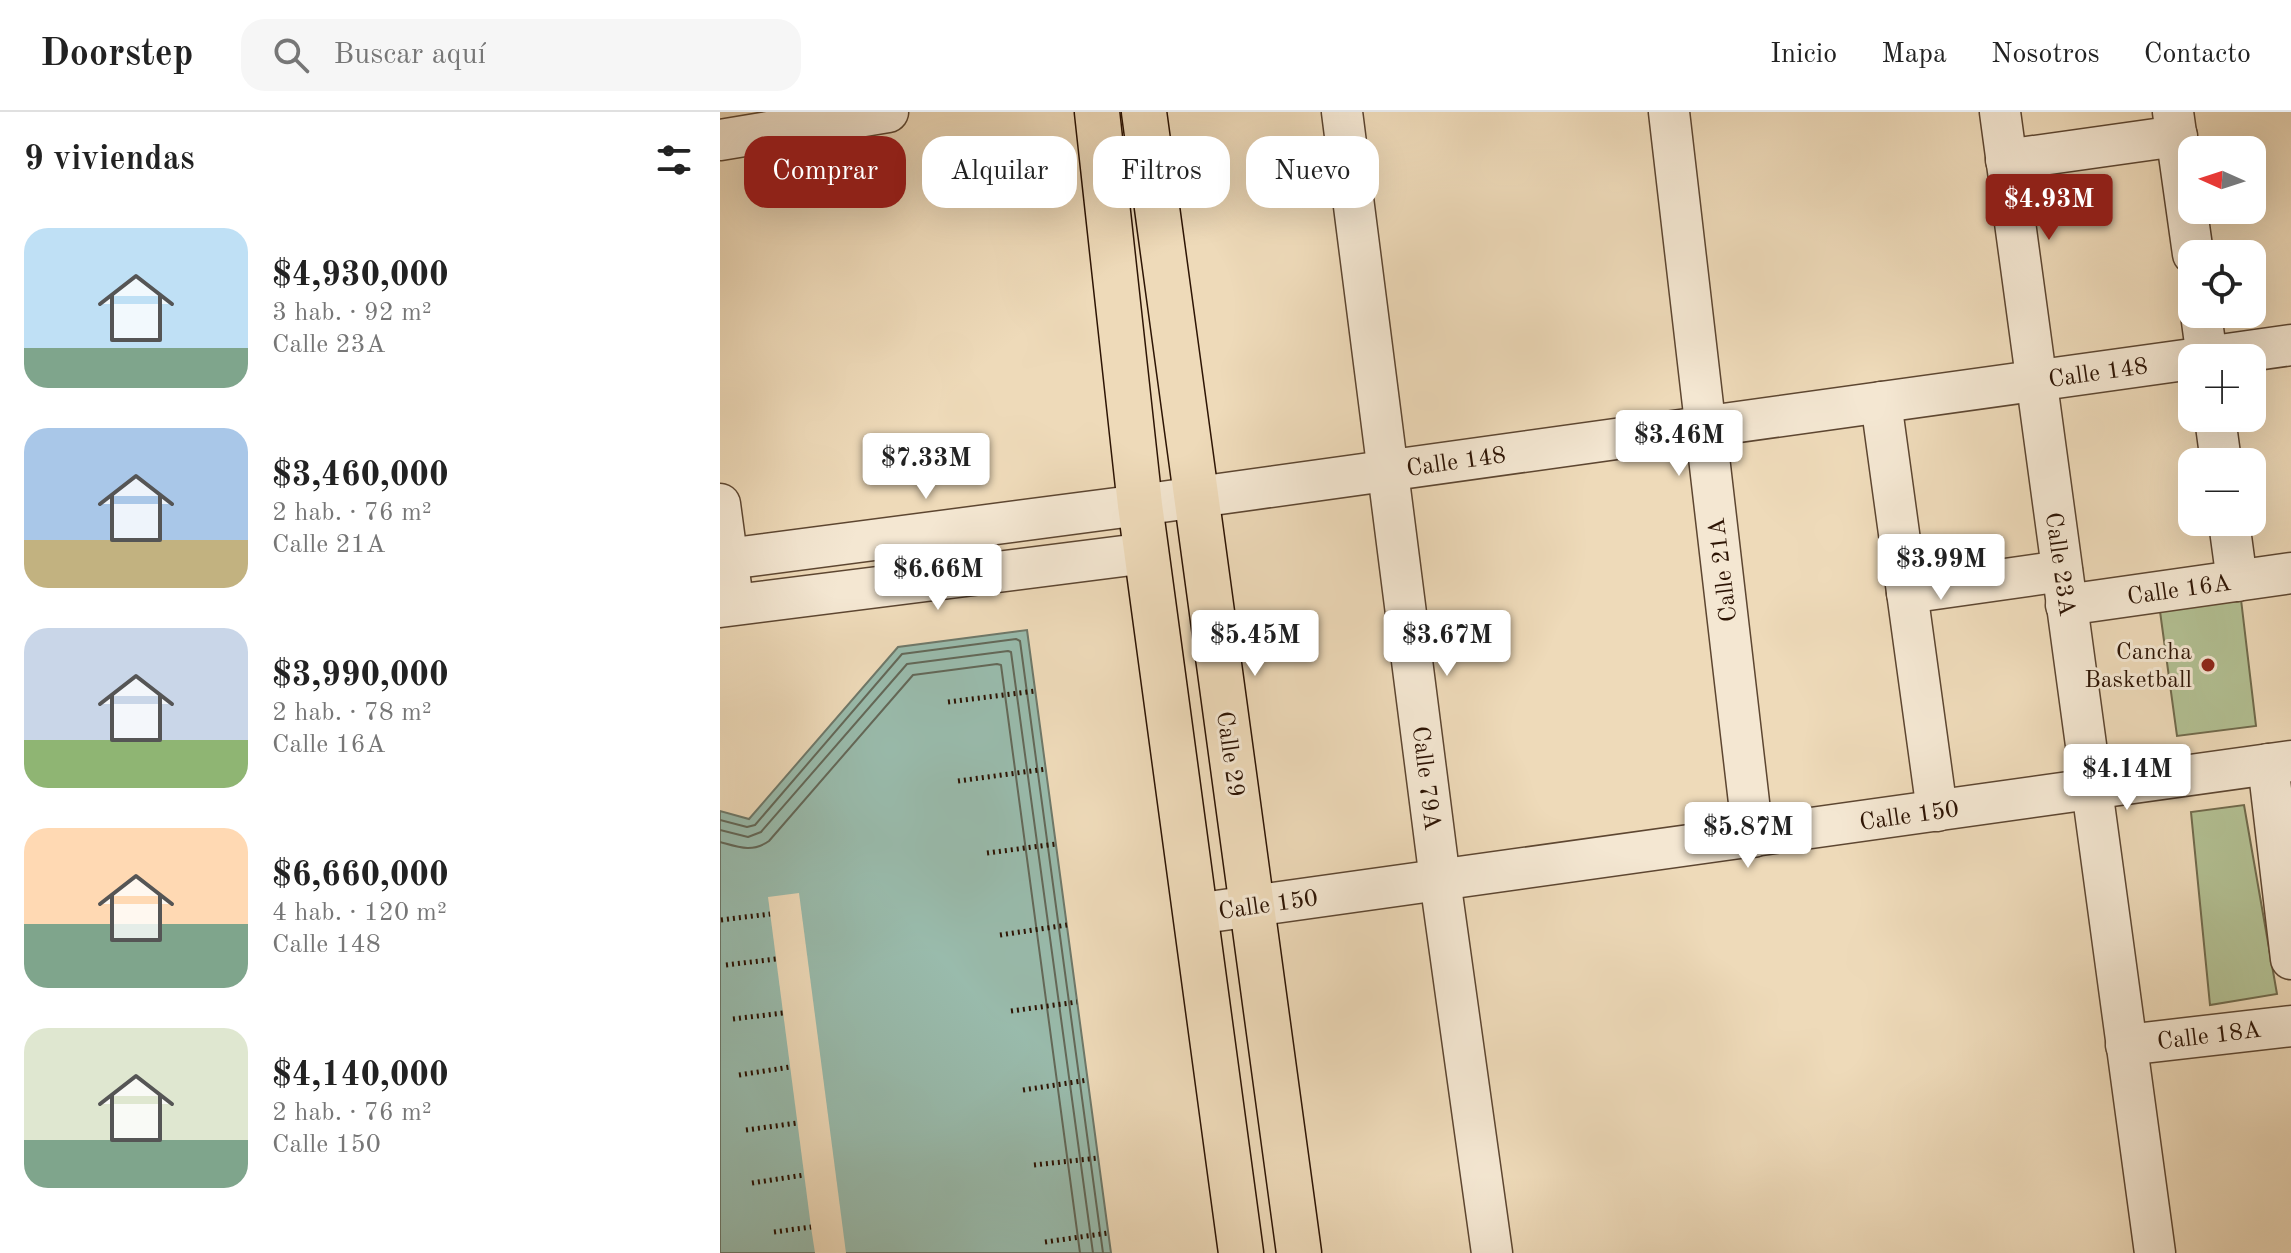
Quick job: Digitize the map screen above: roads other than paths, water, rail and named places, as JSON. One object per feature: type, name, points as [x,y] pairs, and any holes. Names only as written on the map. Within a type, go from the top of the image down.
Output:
[{"type":"main road","points":[[1097,112],[1140,505],[1241,1253]]},
{"type":"main road","name":"Calle 29","points":[[1144,112],[1299,1253]]},
{"type":"street","points":[[720,140],[888,112]]},
{"type":"street","name":"Calle 79A","points":[[1342,112],[1440,880],[1492,1253]]},
{"type":"street","name":"Calle 21A","points":[[1669,112],[1753,837]]},
{"type":"street","name":"Calle 23A","points":[[2000,112],[2155,1253]]},
{"type":"street","points":[[2006,160],[2175,124],[2191,240]]},
{"type":"street","points":[[2266,349],[2291,345]]},
{"type":"street","name":"Calle 148","points":[[724,560],[2178,361]]},
{"type":"street","points":[[1881,402],[1937,811]]},
{"type":"street","points":[[720,504],[727,606],[1147,553]]},
{"type":"street","points":[[965,528],[979,574]]},
{"type":"street","points":[[2231,536],[2237,581]]},
{"type":"street","points":[[842,545],[852,590]]},
{"type":"street","name":"Calle 16A","points":[[1907,593],[2237,581],[2291,573]]},
{"type":"street","points":[[2280,763],[2291,959]]},
{"type":"street","name":"Calle 150","points":[[1195,914],[2280,763]]},
{"type":"street","name":"Calle 18A","points":[[2126,1045],[2291,1026]]},
{"type":"water","points":[[1027,630],[1111,1253],[720,1253],[720,811],[749,819],[898,647]]},
{"type":"place","name":"Cancha Basketball","points":[[2208,665]]}]
